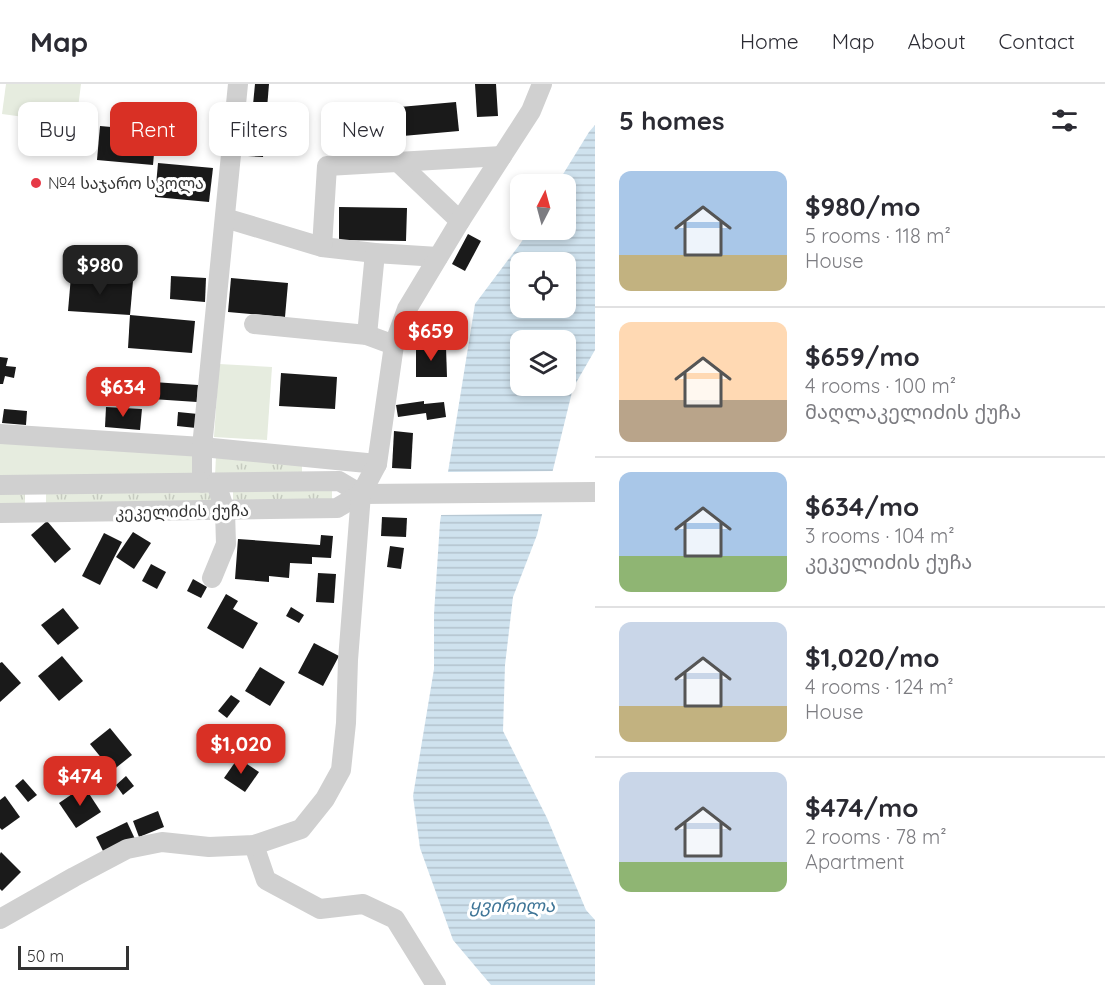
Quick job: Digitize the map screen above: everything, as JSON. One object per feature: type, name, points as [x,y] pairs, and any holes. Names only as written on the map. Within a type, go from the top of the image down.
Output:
[{"type":"street","points":[[212,578],[226,544],[225,511],[209,483],[202,447],[238,84]]},
{"type":"street","points":[[0,919],[127,849],[162,842],[209,847],[254,845],[301,829],[325,799],[341,770],[361,494],[377,464],[394,345],[407,309],[460,220],[531,111],[542,84]]},
{"type":"street","points":[[322,248],[327,166],[502,156]]},
{"type":"street","points":[[398,162],[460,220]]},
{"type":"street","points":[[225,218],[322,248],[438,257]]},
{"type":"street","points":[[367,335],[375,253]]},
{"type":"street","points":[[254,324],[367,335],[394,345]]},
{"type":"street","points":[[0,434],[202,447],[377,464]]},
{"type":"street","name":"კეკელიძის ქუჩა","points":[[0,485],[339,481],[361,494]]},
{"type":"street","name":"კეკელიძის ქუჩა","points":[[0,513],[337,508],[361,494],[595,492]]},
{"type":"street","points":[[254,845],[266,880],[320,909],[363,904],[395,919],[436,985]]},
{"type":"green space","points":[[6,84],[81,84],[79,102],[18,102],[18,116],[2,114]]},
{"type":"green space","points":[[219,364],[272,367],[267,440],[214,437]]},
{"type":"green space","points":[[0,435],[193,455],[193,476],[0,477]]},
{"type":"green space","points":[[216,456],[302,462],[302,476],[215,476]]},
{"type":"green space","points":[[332,488],[332,500],[233,502],[233,489]]},
{"type":"green space","points":[[212,490],[212,503],[46,505],[46,492]]},
{"type":"green space","points":[[0,492],[25,492],[25,504],[0,504]]},
{"type":"water","name":"ყვირილა","points":[[595,125],[595,350],[576,383],[576,330],[510,330],[510,396],[571,396],[537,535],[513,597],[505,665],[503,731],[547,818],[586,910],[595,920],[595,985],[491,985],[453,940],[420,848],[413,796],[434,669],[434,614],[440,522],[475,304],[510,257],[510,318],[576,318],[576,252],[514,252],[523,240],[576,240],[576,174],[563,174]]},
{"type":"pier","points":[[556,471],[545,514],[439,515],[446,472]]},
{"type":"building","points":[[255,84],[269,84],[268,102],[253,102]]},
{"type":"building","points":[[475,84],[496,84],[498,116],[477,117]]},
{"type":"building","points":[[456,102],[459,131],[406,136],[406,106]]},
{"type":"building","points":[[100,126],[110,127],[110,156],[154,156],[153,165],[97,160]]},
{"type":"building","points":[[158,163],[213,168],[209,202],[155,197]]},
{"type":"building","points":[[339,207],[407,208],[406,241],[339,240]]},
{"type":"building","points":[[468,234],[481,241],[465,271],[452,264]]},
{"type":"building","points":[[71,276],[133,281],[130,315],[68,311]]},
{"type":"building","points":[[171,276],[206,278],[205,302],[170,299]]},
{"type":"building","points":[[231,278],[288,283],[285,317],[228,312]]},
{"type":"building","points":[[130,315],[195,321],[192,353],[128,348]]},
{"type":"building","points":[[416,347],[446,347],[447,377],[416,377]]},
{"type":"building","points":[[0,357],[8,358],[6,366],[16,367],[14,378],[5,376],[3,384],[0,384]]},
{"type":"building","points":[[281,373],[337,377],[335,409],[279,406]]},
{"type":"building","points":[[123,380],[198,385],[197,402],[122,397]]},
{"type":"building","points":[[424,401],[424,404],[444,402],[446,417],[427,420],[426,413],[398,417],[396,405]]},
{"type":"building","points":[[106,407],[142,409],[140,430],[105,427]]},
{"type":"building","points":[[4,409],[27,411],[26,425],[2,423]]},
{"type":"building","points":[[178,412],[198,414],[196,428],[177,426]]},
{"type":"building","points":[[394,431],[413,433],[411,469],[392,468]]},
{"type":"building","points":[[382,517],[407,518],[406,537],[381,536]]},
{"type":"building","points":[[47,521],[71,549],[55,563],[31,535]]},
{"type":"building","points":[[133,532],[151,543],[134,569],[116,557]]},
{"type":"building","points":[[104,533],[122,542],[100,585],[82,576]]},
{"type":"building","points":[[321,535],[333,536],[331,558],[312,557],[312,564],[290,563],[289,578],[269,576],[269,582],[235,579],[238,539],[320,545]]},
{"type":"building","points":[[390,546],[404,548],[401,569],[387,567]]},
{"type":"building","points":[[151,564],[166,572],[157,589],[142,581]]},
{"type":"building","points":[[318,573],[336,574],[334,603],[316,602]]},
{"type":"building","points":[[193,579],[207,587],[201,598],[187,591]]},
{"type":"building","points":[[226,594],[238,601],[233,609],[258,623],[243,649],[207,628]]},
{"type":"building","points":[[291,607],[304,615],[299,623],[286,616]]},
{"type":"building","points":[[63,608],[79,628],[58,645],[41,625]]},
{"type":"building","points":[[314,643],[339,656],[323,686],[298,673]]},
{"type":"building","points":[[62,656],[83,681],[59,701],[38,676]]},
{"type":"building","points":[[2,662],[21,683],[0,702],[0,663]]},
{"type":"building","points":[[260,667],[285,682],[270,706],[245,691]]},
{"type":"building","points":[[231,695],[240,701],[227,718],[218,711]]},
{"type":"building","points":[[110,728],[132,755],[112,771],[90,744]]},
{"type":"building","points":[[238,758],[259,772],[245,792],[224,778]]},
{"type":"building","points":[[126,776],[134,786],[123,795],[116,785]]},
{"type":"building","points":[[23,779],[37,795],[28,802],[15,786]]},
{"type":"building","points":[[84,786],[101,812],[76,828],[59,803]]},
{"type":"building","points":[[5,796],[20,817],[2,830],[0,828],[0,800]]},
{"type":"building","points":[[158,811],[164,827],[139,837],[133,821]]},
{"type":"building","points":[[127,822],[135,839],[104,853],[96,837]]},
{"type":"building","points":[[1,852],[21,872],[2,891],[0,889]]},
{"type":"place","name":"№4 საჯარო სკოლა","points":[[36,183]]}]
